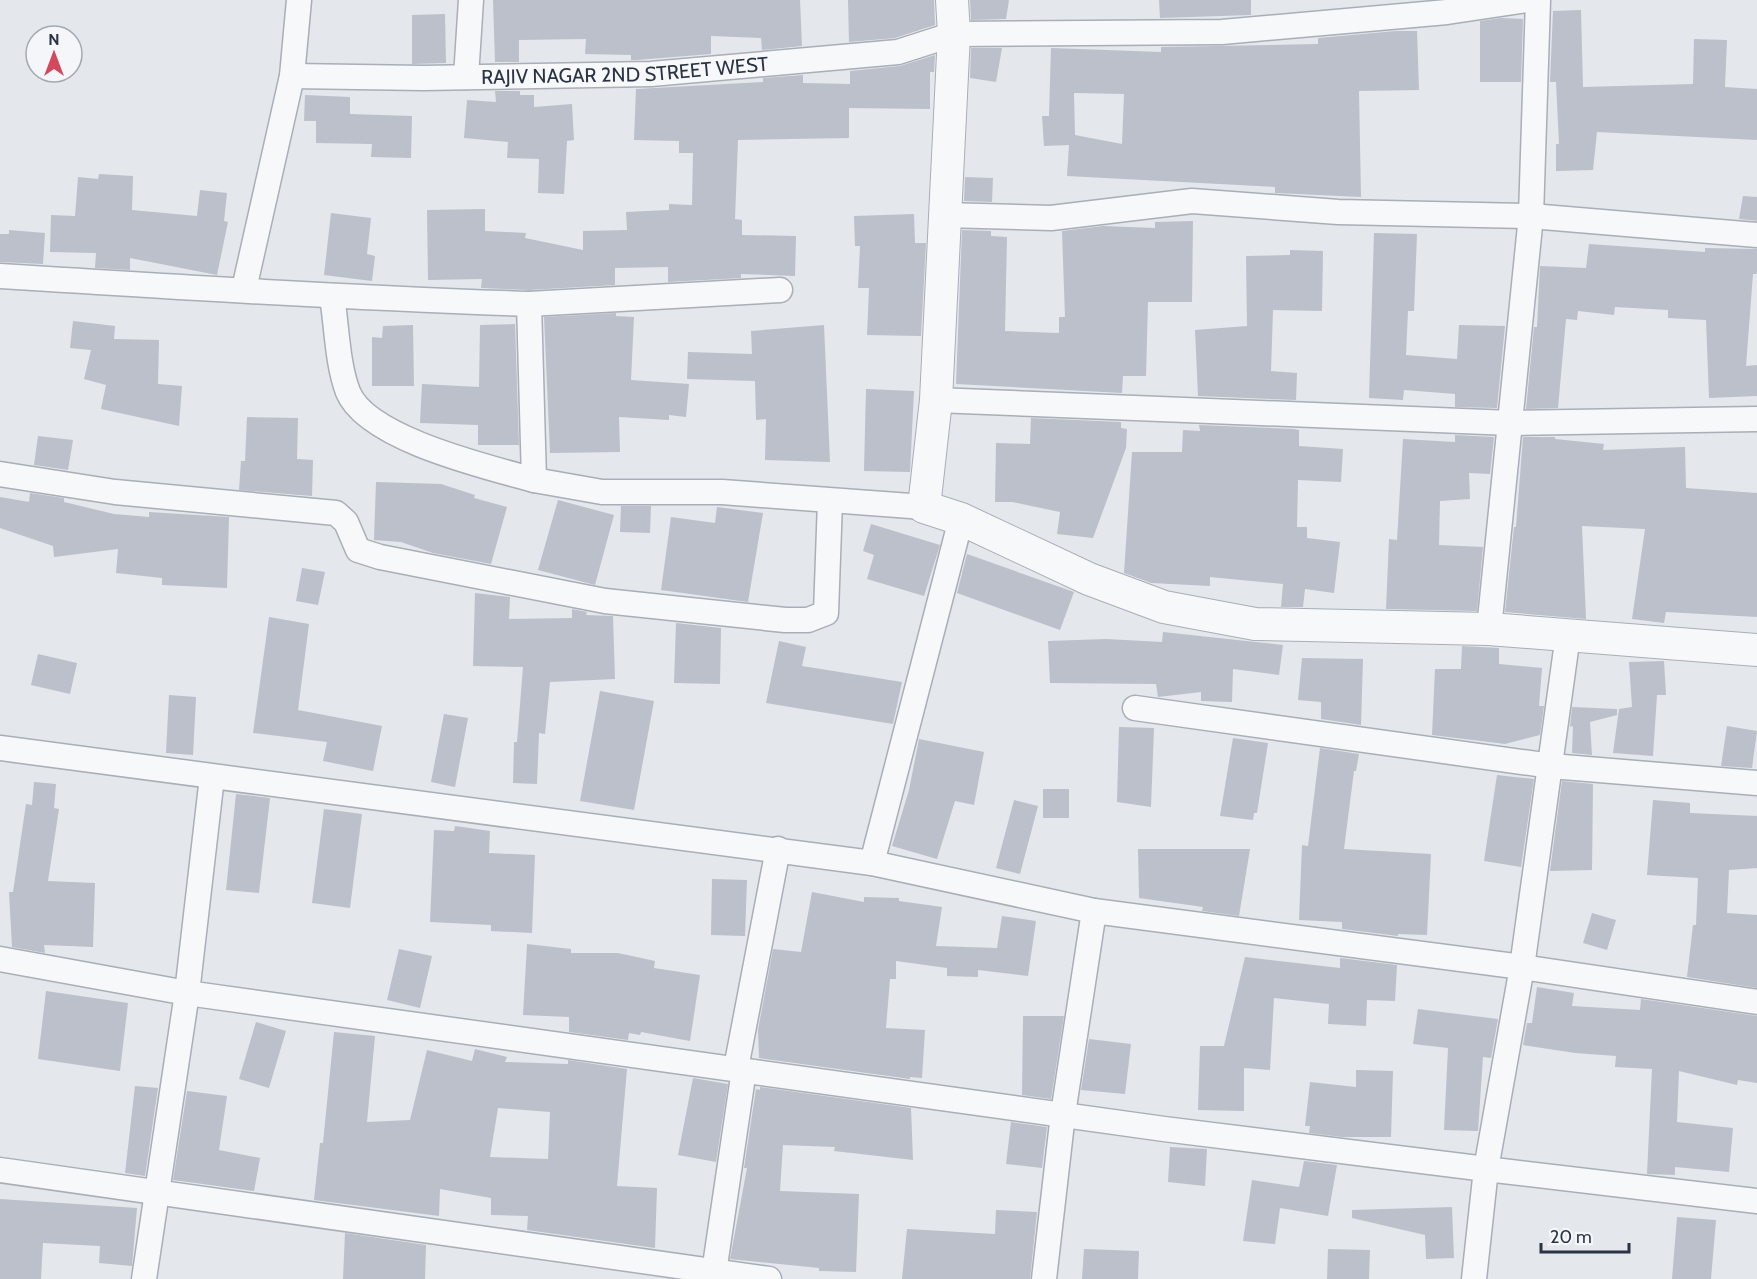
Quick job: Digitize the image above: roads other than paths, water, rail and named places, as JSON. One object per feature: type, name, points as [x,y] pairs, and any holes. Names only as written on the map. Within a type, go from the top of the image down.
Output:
[{"type":"street","points":[[244,289],[292,76],[299,0]]},
{"type":"street","points":[[466,77],[471,0]]},
{"type":"street","points":[[924,507],[936,400],[954,34],[952,0]]},
{"type":"street","name":"RAJIV NAGAR 2ND STREET WEST","points":[[292,76],[466,77],[651,74],[898,52],[954,34],[1222,32],[1447,12],[1526,0]]},
{"type":"street","points":[[1489,629],[1531,216],[1538,0]]},
{"type":"street","points":[[944,215],[1051,218],[1192,201],[1338,212],[1531,216],[1757,235]]},
{"type":"street","points":[[0,276],[244,289],[332,297],[529,303],[780,290]]},
{"type":"street","points":[[332,297],[349,393],[372,421],[452,457],[534,480],[602,492],[722,492],[924,507],[961,519],[1089,579],[1164,607],[1255,624],[1489,629],[1757,650]]},
{"type":"street","points":[[529,303],[534,480]]},
{"type":"street","points":[[936,400],[1511,423],[1757,419]]},
{"type":"street","points":[[0,474],[115,492],[336,513],[346,522],[358,550],[380,557],[605,601],[785,620],[808,620],[826,613],[830,501]]},
{"type":"street","points":[[872,863],[961,519]]},
{"type":"street","points":[[1474,1279],[1486,1169],[1522,967],[1568,635]]},
{"type":"street","points":[[1135,708],[1551,766],[1757,783]]},
{"type":"street","points":[[0,748],[778,849],[872,863],[1095,911],[1522,967],[1757,1002]]},
{"type":"street","points":[[144,1279],[187,993],[212,777]]},
{"type":"street","points":[[713,1275],[740,1069],[778,849]]},
{"type":"street","points":[[1044,1279],[1063,1114],[1095,911]]},
{"type":"street","points":[[0,959],[187,993],[1063,1114],[1486,1169],[1757,1201]]},
{"type":"street","points":[[0,1170],[713,1275],[769,1279]]}]
